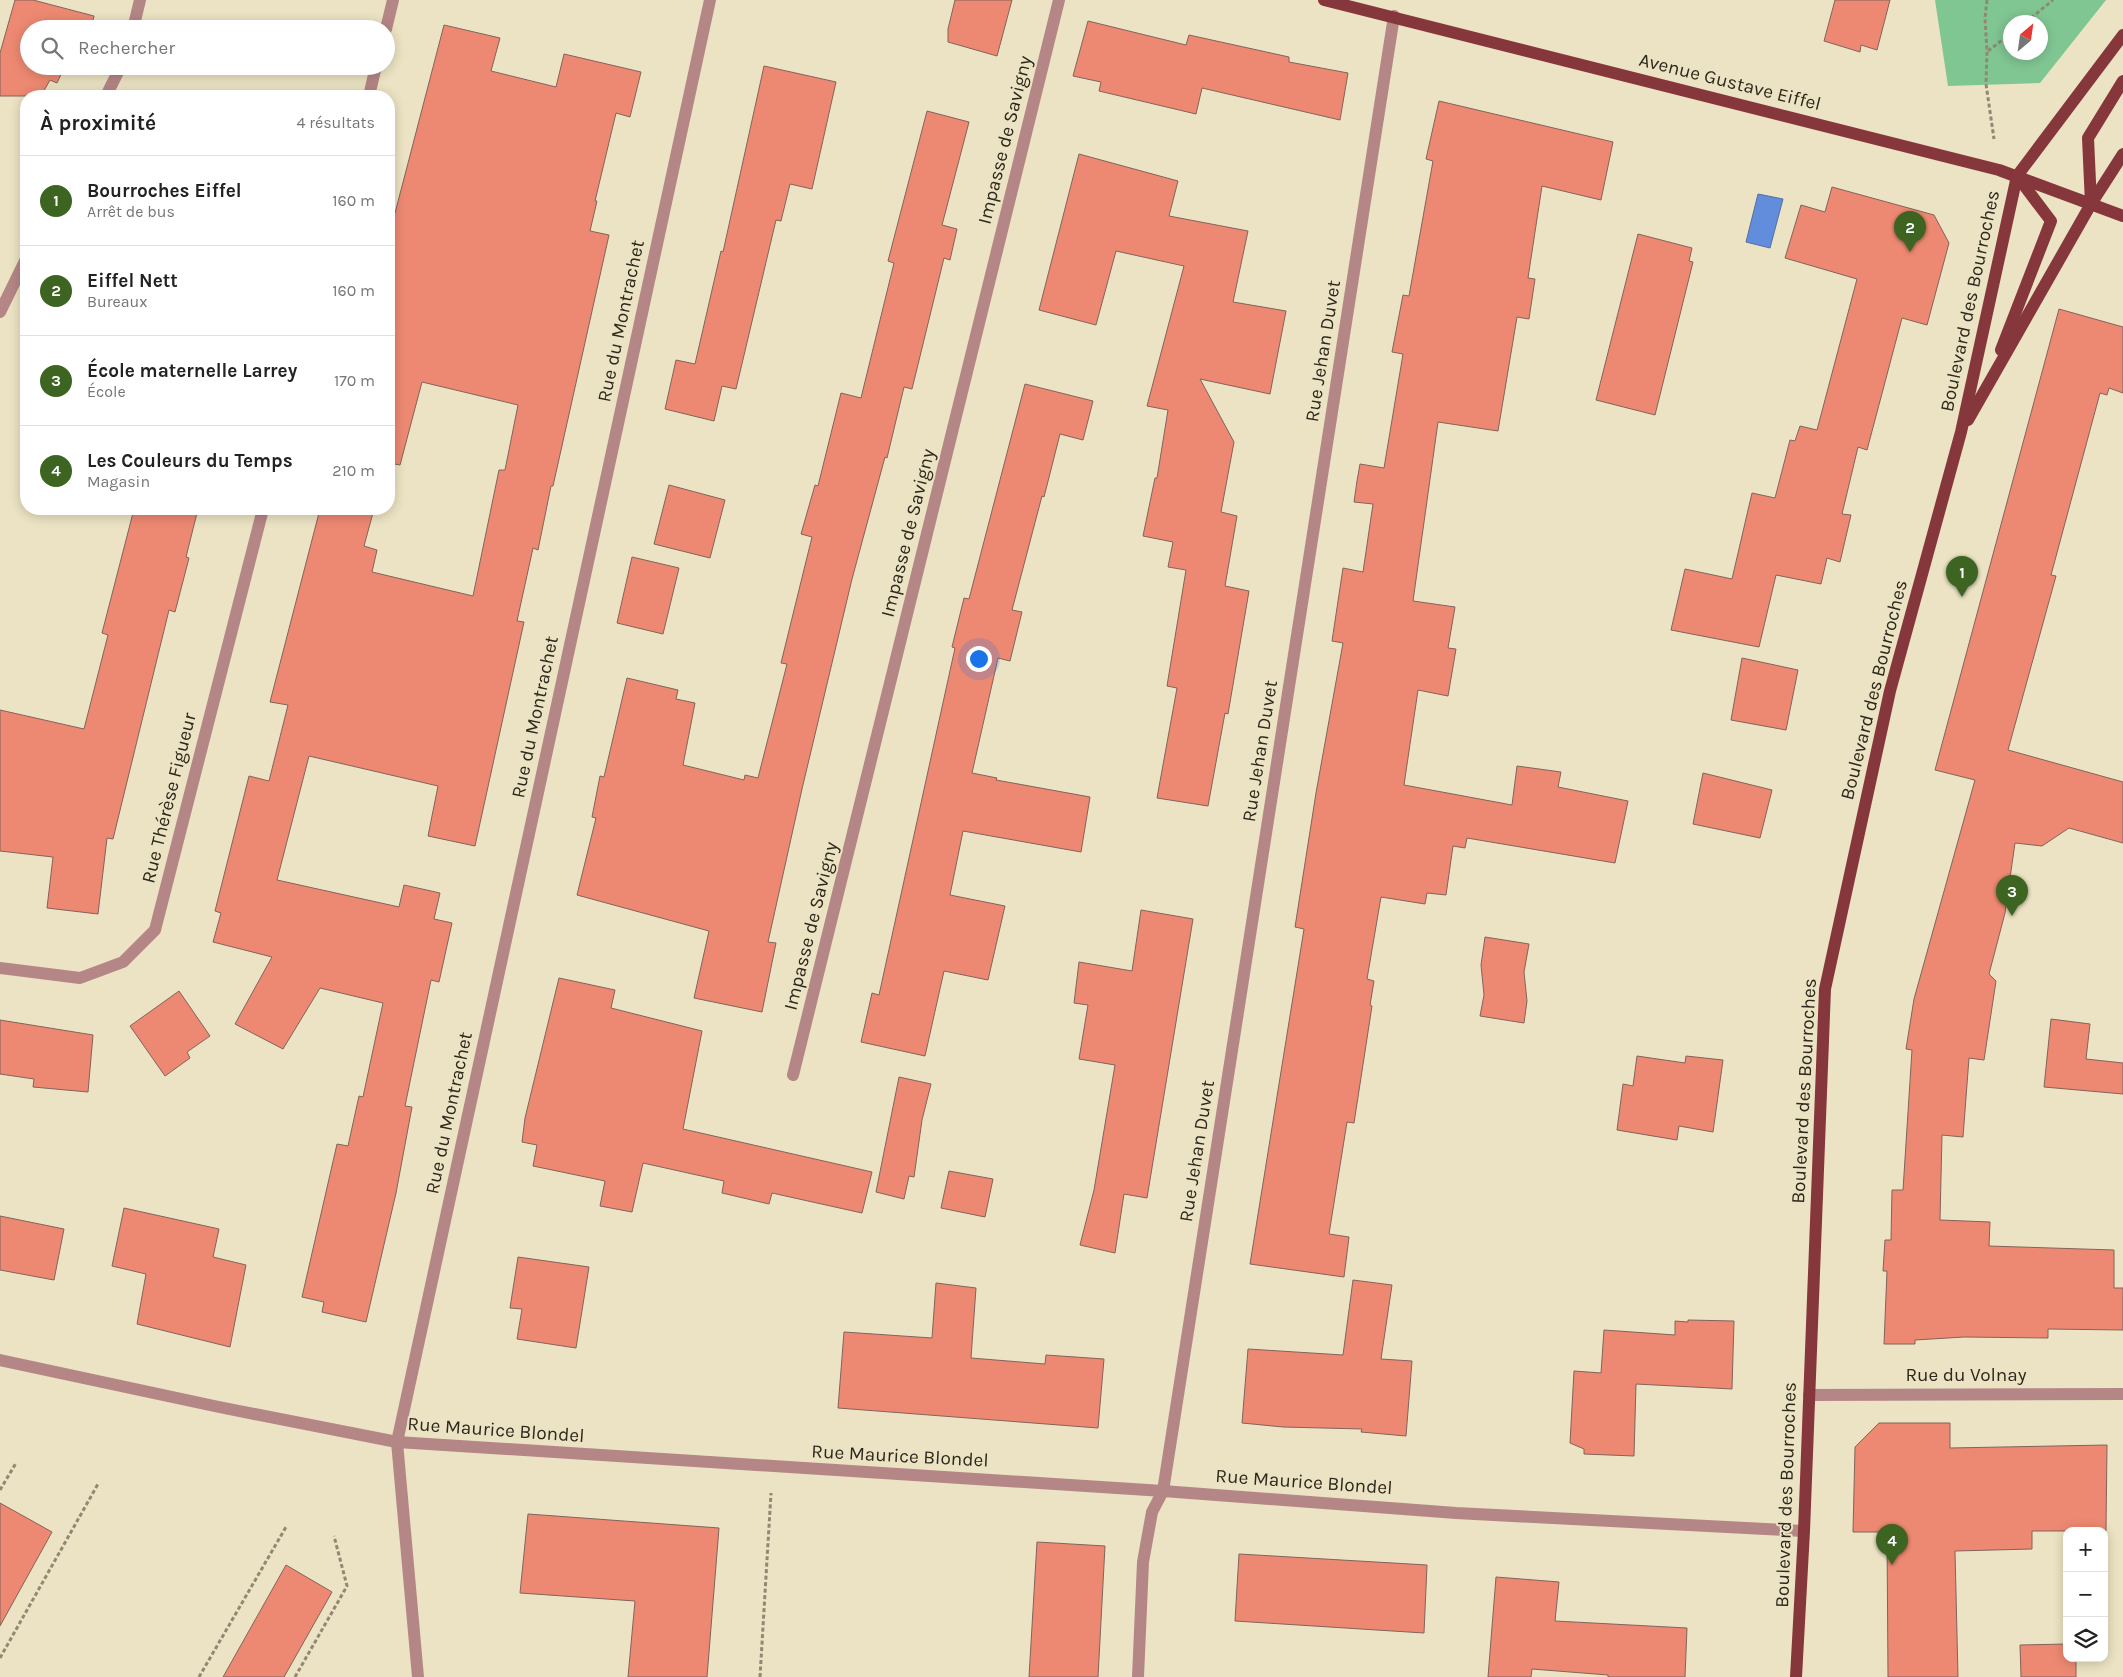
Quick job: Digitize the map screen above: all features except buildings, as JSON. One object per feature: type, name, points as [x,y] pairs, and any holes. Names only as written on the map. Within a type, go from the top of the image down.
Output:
[{"type":"main road","name":"Avenue Gustave Eiffel","points":[[1324,0],[1394,16],[2017,176],[2123,216]]},
{"type":"main road","points":[[2017,176],[2123,35]]},
{"type":"main road","points":[[2091,204],[2088,138],[2123,81]]},
{"type":"main road","name":"Boulevard des Bourroches","points":[[1961,432],[2091,204],[2123,154]]},
{"type":"main road","name":"Boulevard des Bourroches","points":[[1986,388],[2051,221],[2017,176]]},
{"type":"main road","name":"Boulevard des Bourroches","points":[[1796,1677],[1804,1531],[1825,989],[1890,691],[1961,432],[2017,176]]},
{"type":"street","points":[[135,20],[140,0]]},
{"type":"street","points":[[388,20],[393,0]]},
{"type":"street","name":"Rue du Montrachet","points":[[418,1677],[397,1442],[710,0]]},
{"type":"street","name":"Impasse de Savigny","points":[[793,1075],[1059,0]]},
{"type":"street","name":"Rue Jehan Duvet","points":[[1138,1677],[1143,1562],[1152,1512],[1163,1491],[1394,16]]},
{"type":"street","points":[[109,90],[116,75]]},
{"type":"street","points":[[370,90],[374,75]]},
{"type":"street","points":[[0,312],[20,270]]},
{"type":"street","name":"Rue Thérèse Figueur","points":[[0,968],[80,978],[123,962],[155,930],[261,515]]},
{"type":"street","name":"Rue Maurice Blondel","points":[[0,1360],[219,1407],[397,1442],[1163,1491],[1456,1512],[1804,1531]]},
{"type":"street","name":"Rue du Volnay","points":[[1809,1395],[2123,1394]]},
{"type":"path","points":[[1987,0],[1985,18],[1986,84],[1995,143]]},
{"type":"path","points":[[2035,15],[2053,0]]},
{"type":"path","points":[[1987,51],[2003,39]]},
{"type":"path","points":[[0,1490],[16,1463]]},
{"type":"path","points":[[760,1677],[773,1467]]},
{"type":"path","points":[[0,1658],[98,1484]]},
{"type":"path","points":[[200,1677],[286,1527]]},
{"type":"path","points":[[295,1677],[347,1586],[334,1536]]},
{"type":"green space","points":[[1935,0],[2106,0],[2040,83],[1948,86]]},
{"type":"water","points":[[1758,194],[1783,199],[1770,248],[1746,242]]},
{"type":"place","name":"Eiffel Nett","points":[[1910,252]]},
{"type":"place","name":"Bourroches Eiffel","points":[[1962,597]]},
{"type":"place","name":"École maternelle Larrey","points":[[2012,916]]},
{"type":"place","name":"Les Couleurs du Temps","points":[[1892,1565]]}]
